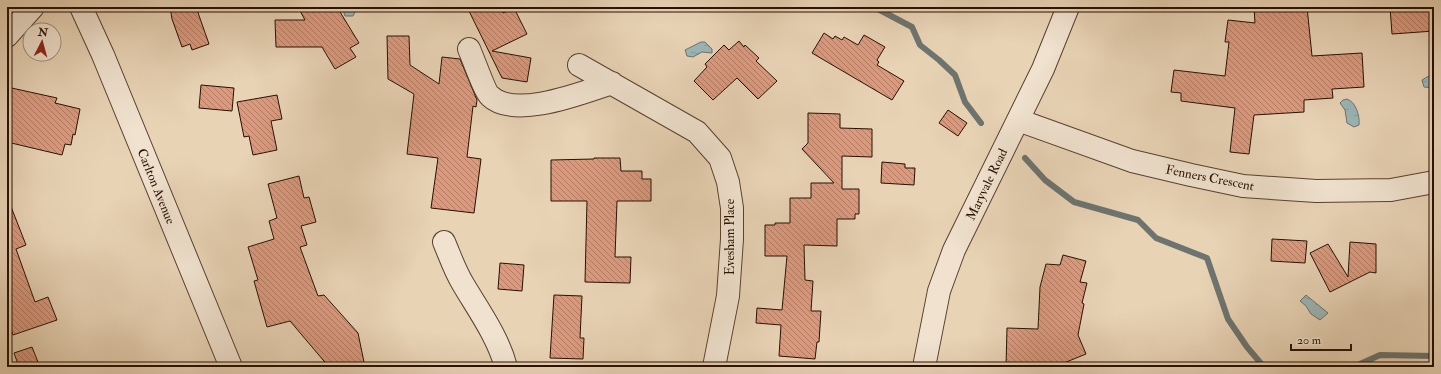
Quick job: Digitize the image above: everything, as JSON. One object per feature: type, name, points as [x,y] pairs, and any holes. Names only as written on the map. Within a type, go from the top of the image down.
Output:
[{"type":"street","points":[[7,36],[33,7]]},
{"type":"street","name":"Carlton Avenue","points":[[81,7],[103,55],[232,367]]},
{"type":"street","name":"Maryvale Road","points":[[924,367],[939,291],[954,250],[1043,69],[1068,7]]},
{"type":"street","points":[[469,49],[489,96],[500,103],[510,106],[544,103],[573,96],[612,83]]},
{"type":"street","name":"Evesham Place","points":[[579,64],[697,132],[720,158],[729,189],[732,208],[732,239],[728,296],[714,367]]},
{"type":"street","name":"Fenners Crescent","points":[[1018,120],[1132,160],[1190,175],[1243,186],[1316,191],[1391,190],[1434,182]]},
{"type":"street","points":[[444,242],[462,283],[488,325],[504,358],[506,367]]},
{"type":"water","points":[[342,7],[353,7],[356,10],[353,16],[345,16]]},
{"type":"water","points":[[701,42],[705,42],[712,49],[712,53],[702,52],[693,57],[687,56],[685,50]]},
{"type":"water","points":[[1434,75],[1434,88],[1424,87],[1422,80]]},
{"type":"water","points":[[1347,99],[1355,106],[1359,118],[1359,125],[1354,127],[1347,123],[1345,110],[1340,103]]},
{"type":"water","points":[[1306,295],[1328,313],[1320,320],[1311,314],[1306,306],[1300,301]]},
{"type":"building","points":[[170,7],[196,7],[209,44],[192,50],[190,44],[182,47],[172,19]]},
{"type":"building","points":[[298,7],[337,7],[359,43],[350,48],[356,57],[335,69],[322,47],[276,47],[275,20],[305,20]]},
{"type":"building","points":[[467,7],[500,7],[503,13],[514,8],[527,34],[492,51],[531,58],[527,82],[502,78]]},
{"type":"building","points":[[1254,7],[1307,7],[1312,56],[1362,53],[1364,87],[1332,89],[1333,98],[1304,100],[1304,112],[1254,115],[1249,154],[1230,152],[1235,108],[1181,101],[1181,93],[1171,92],[1174,70],[1225,76],[1229,42],[1225,42],[1228,20],[1255,23]]},
{"type":"building","points":[[1390,7],[1434,7],[1434,31],[1392,34]]},
{"type":"building","points":[[824,33],[833,39],[835,36],[842,40],[844,37],[858,45],[864,35],[885,47],[877,60],[879,62],[877,65],[904,81],[892,100],[812,53]]},
{"type":"building","points":[[387,36],[409,36],[410,65],[439,84],[442,57],[460,59],[477,100],[476,107],[473,106],[467,157],[481,159],[474,213],[431,208],[438,158],[407,154],[414,94],[388,79]]},
{"type":"building","points":[[739,41],[744,47],[745,45],[759,58],[756,61],[777,81],[758,99],[737,78],[713,100],[694,81],[707,67],[705,64],[724,45],[729,50]]},
{"type":"building","points":[[201,85],[234,88],[232,111],[199,108]]},
{"type":"building","points":[[7,87],[57,98],[55,103],[80,109],[75,135],[73,134],[71,145],[65,144],[62,155],[7,142]]},
{"type":"building","points":[[277,95],[282,119],[271,121],[277,150],[253,155],[249,136],[244,137],[237,102]]},
{"type":"building","points":[[948,110],[967,123],[958,136],[939,123]]},
{"type":"building","points":[[808,113],[840,114],[840,128],[872,129],[872,157],[842,156],[842,189],[859,189],[859,214],[855,214],[855,219],[837,219],[837,246],[804,245],[805,280],[813,281],[811,311],[821,311],[819,342],[817,342],[815,359],[779,356],[781,325],[756,323],[757,308],[782,310],[787,256],[765,256],[765,225],[790,223],[790,198],[811,198],[811,183],[834,183],[802,149],[808,143]]},
{"type":"building","points":[[620,158],[621,171],[642,171],[642,179],[651,179],[651,201],[617,201],[615,257],[631,257],[630,283],[585,282],[587,201],[551,201],[551,160]]},
{"type":"building","points":[[882,162],[905,164],[905,168],[915,168],[914,185],[881,183]]},
{"type":"building","points":[[299,176],[304,198],[309,197],[316,222],[301,226],[307,245],[300,247],[318,296],[324,295],[358,333],[365,367],[329,367],[290,321],[267,327],[254,281],[258,280],[248,247],[274,239],[269,221],[277,218],[268,184]]},
{"type":"building","points":[[8,199],[26,245],[16,249],[35,302],[48,297],[57,320],[13,335],[7,319]]},
{"type":"building","points":[[1272,239],[1307,241],[1305,263],[1271,261]]},
{"type":"building","points":[[1350,242],[1376,244],[1376,273],[1370,272],[1330,292],[1310,253],[1328,244],[1348,277]]},
{"type":"building","points":[[1063,255],[1086,261],[1080,282],[1087,283],[1082,303],[1084,304],[1078,335],[1086,354],[1054,367],[1006,366],[1007,328],[1038,329],[1040,287],[1046,264],[1060,265]]},
{"type":"building","points":[[500,263],[524,265],[522,291],[498,289]]},
{"type":"building","points":[[554,295],[582,296],[580,338],[584,338],[583,359],[550,358]]},
{"type":"building","points":[[32,347],[40,367],[19,367],[14,353]]},
{"type":"waterway","points":[[874,7],[912,27],[920,45],[955,75],[965,102],[981,123]]},
{"type":"waterway","points":[[1025,158],[1045,180],[1074,202],[1138,220],[1156,238],[1207,258],[1228,319],[1247,347],[1264,367]]},
{"type":"waterway","points":[[1358,367],[1360,364],[1380,355],[1434,356]]}]
